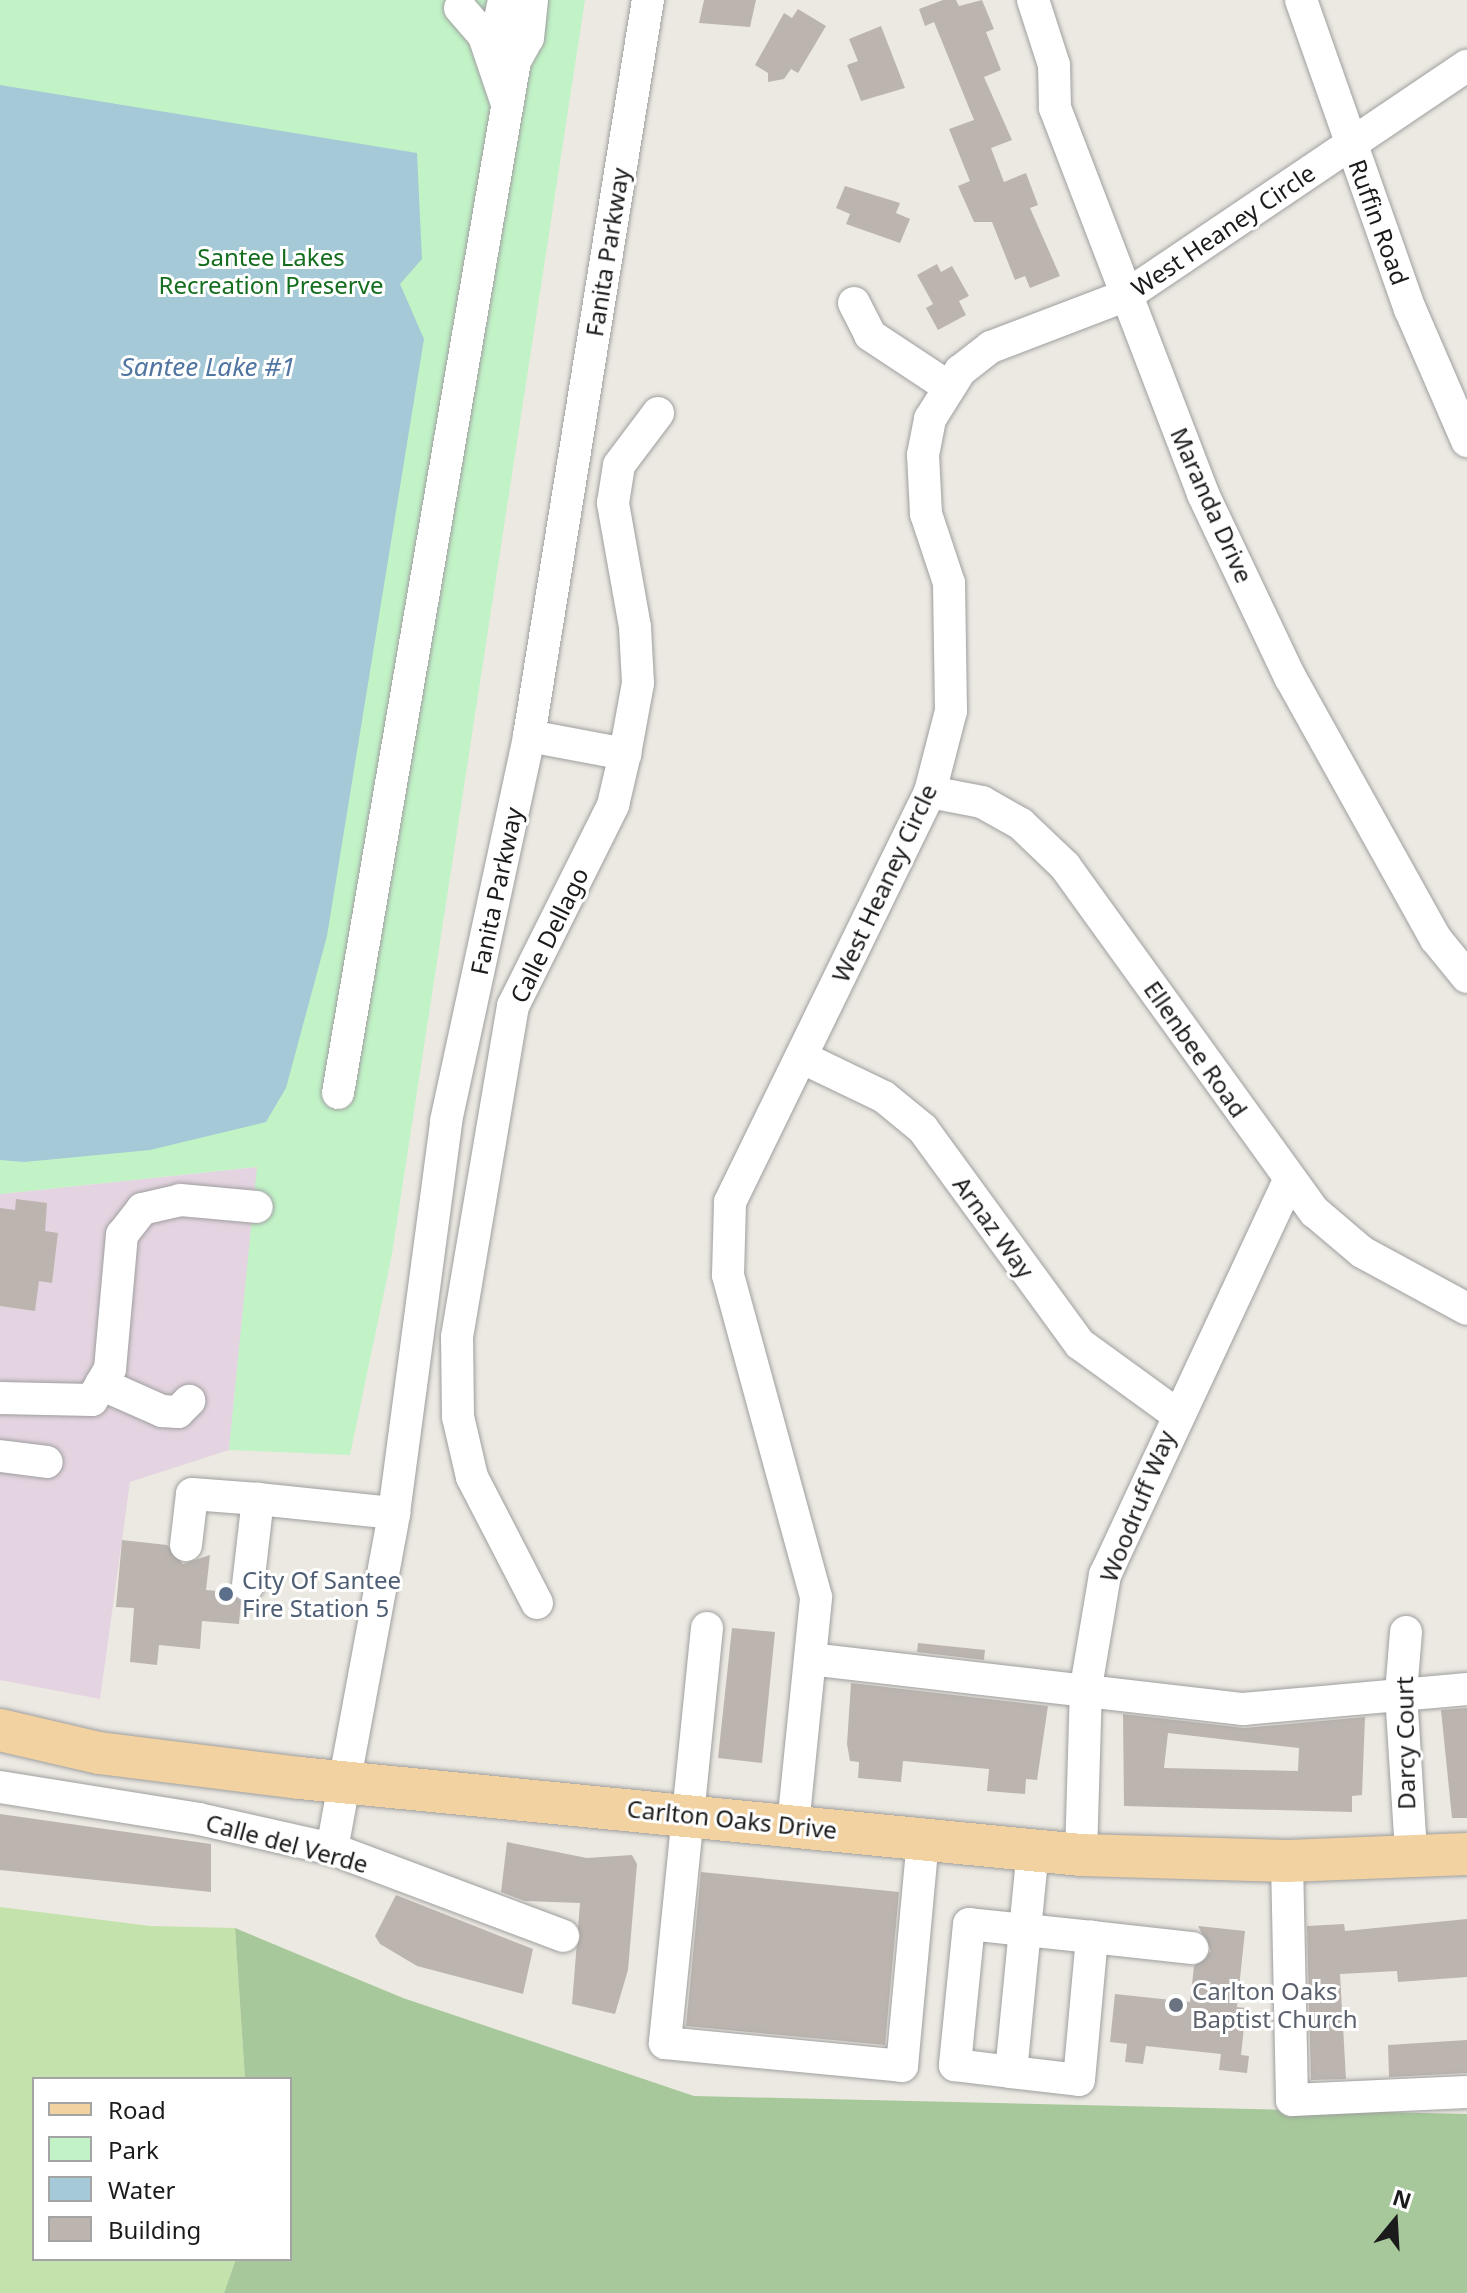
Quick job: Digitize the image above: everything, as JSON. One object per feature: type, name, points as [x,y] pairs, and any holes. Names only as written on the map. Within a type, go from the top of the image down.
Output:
[{"type":"main road","name":"Carlton Oaks Drive","points":[[0,1730],[99,1753],[349,1782],[1081,1855],[1287,1861],[1411,1853],[1467,1854]]},
{"type":"street","points":[[504,0],[498,29],[515,61]]},
{"type":"street","points":[[338,1093],[510,112],[515,61],[528,38],[532,0]]},
{"type":"street","name":"Fanita Parkway","points":[[332,1849],[349,1782],[394,1513],[446,1121],[529,736],[648,0]]},
{"type":"street","name":"Maranda Drive","points":[[1033,0],[1054,65],[1055,108],[1203,494],[1290,677],[1436,939],[1467,977]]},
{"type":"street","name":"Ruffin Road","points":[[1301,0],[1351,144],[1467,441]]},
{"type":"street","points":[[453,3],[484,36],[510,112]]},
{"type":"street","name":"West Heaney Circle","points":[[793,1825],[816,1597],[728,1275],[730,1202],[930,792],[951,711],[949,583],[926,514],[923,455],[930,419],[947,386],[991,347],[1127,295],[1467,66]]},
{"type":"street","points":[[854,303],[870,335],[947,386]]},
{"type":"street","name":"Calle Dellago","points":[[537,1603],[472,1477],[458,1417],[457,1337],[513,1006],[613,805],[625,754],[638,683],[635,627],[613,503],[619,465],[658,413]]},
{"type":"street","points":[[529,736],[625,754]]},
{"type":"street","name":"Ellenbee Road","points":[[930,792],[995,809],[1021,824],[1065,866],[1288,1182],[1339,1235],[1467,1309]]},
{"type":"street","name":"Arnaz Way","points":[[801,1057],[884,1097],[923,1129],[1080,1344],[1175,1413]]},
{"type":"street","name":"Woodruff Way","points":[[1081,1855],[1086,1687],[1105,1575],[1175,1413],[1288,1182]]},
{"type":"street","points":[[0,1398],[92,1400],[110,1369],[122,1235],[142,1209],[180,1200],[212,1212],[257,1207]]},
{"type":"street","points":[[101,1384],[162,1411],[178,1412],[189,1401]]},
{"type":"street","points":[[0,1456],[47,1462]]},
{"type":"street","points":[[186,1545],[192,1494],[394,1513]]},
{"type":"street","points":[[248,1585],[258,1499]]},
{"type":"street","points":[[707,1628],[685,1815],[665,2043],[902,2066],[923,1839]]},
{"type":"street","name":"Darcy Court","points":[[1406,1632],[1401,1693],[1411,1853]]},
{"type":"street","points":[[810,1659],[1086,1687],[1243,1709],[1467,1689]]},
{"type":"street","name":"Calle del Verde","points":[[0,1787],[199,1819],[332,1849],[563,1936]]},
{"type":"street","points":[[1011,2072],[1033,1850]]},
{"type":"street","points":[[1287,1861],[1292,2100],[1467,2092]]},
{"type":"street","points":[[1092,1937],[1079,2080],[955,2065],[969,1924],[1092,1937],[1192,1948]]},
{"type":"shaded area","points":[[258,1167],[229,1450],[130,1482],[100,1699],[0,1680],[0,1194]]},
{"type":"green space","name":"Santee Lake #1","points":[[0,0],[585,0],[392,1254],[350,1455],[229,1450],[257,1167],[0,1194]]},
{"type":"green space","points":[[0,1907],[150,1926],[235,1928],[245,2077],[32,2077],[32,2261],[235,2261],[224,2293],[0,2293]]},
{"type":"green space","points":[[235,1928],[403,1998],[694,2096],[1467,2114],[1467,2293],[224,2293],[235,2261],[292,2261],[292,2077],[245,2077]]},
{"type":"water","name":"Santee Lake #1","points":[[0,85],[417,153],[422,259],[400,284],[424,339],[327,936],[286,1088],[266,1122],[150,1150],[24,1162],[0,1160]]},
{"type":"building","points":[[704,0],[756,0],[750,27],[699,23]]},
{"type":"building","points":[[943,0],[956,0],[959,6],[982,0],[994,29],[986,32],[1001,70],[984,77],[1012,140],[991,148],[1004,182],[1026,173],[1038,205],[1030,208],[1060,276],[1030,288],[1025,276],[1015,280],[992,222],[974,222],[958,186],[970,181],[949,129],[974,120],[934,22],[925,26],[919,9]]},
{"type":"building","points":[[798,9],[826,26],[798,73],[791,69],[784,79],[768,82],[768,73],[755,65],[784,13],[792,18]]},
{"type":"building","points":[[881,26],[905,88],[861,101],[847,65],[858,61],[849,39]]},
{"type":"building","points":[[845,186],[900,203],[896,213],[910,219],[900,243],[846,224],[850,214],[836,208]]},
{"type":"building","points":[[937,264],[941,272],[952,266],[969,296],[959,301],[966,315],[938,330],[926,308],[933,304],[917,275]]},
{"type":"building","points":[[16,1199],[47,1203],[45,1231],[58,1233],[52,1283],[39,1281],[35,1311],[0,1306],[0,1208],[15,1210]]},
{"type":"building","points":[[122,1540],[167,1545],[183,1564],[210,1555],[206,1590],[231,1592],[241,1602],[239,1624],[202,1621],[200,1649],[159,1645],[157,1665],[130,1662],[134,1608],[116,1607]]},
{"type":"building","points":[[732,1628],[775,1632],[762,1763],[718,1758]]},
{"type":"building","points":[[918,1643],[985,1650],[984,1660],[917,1652]]},
{"type":"building","points":[[851,1683],[1048,1706],[1037,1780],[1026,1779],[1025,1794],[987,1791],[989,1769],[903,1761],[901,1782],[858,1778],[859,1762],[850,1761],[847,1744]]},
{"type":"building","points":[[1467,1708],[1467,1818],[1452,1818],[1441,1710]]},
{"type":"building","points":[[1123,1714],[1244,1728],[1365,1717],[1362,1795],[1352,1796],[1352,1812],[1124,1806]],"holes":[[[1168,1733],[1299,1748],[1298,1771],[1164,1768]]]},
{"type":"building","points":[[0,1814],[211,1844],[211,1892],[0,1870]]},
{"type":"building","points":[[507,1842],[587,1858],[632,1855],[637,1864],[628,1970],[615,2014],[572,2004],[580,1903],[525,1901],[501,1892]]},
{"type":"building","points":[[701,1872],[899,1892],[885,2045],[686,2026]]},
{"type":"building","points":[[396,1895],[533,1949],[523,1994],[417,1966],[380,1944],[375,1936]]},
{"type":"building","points":[[1467,1919],[1467,1977],[1398,1982],[1397,1971],[1340,1974],[1346,2079],[1311,2080],[1307,1926],[1344,1924],[1345,1931]]},
{"type":"building","name":"Carlton Oaks Baptist Church","points":[[1198,1926],[1245,1931],[1237,2007],[1246,2008],[1241,2055],[1249,2056],[1247,2073],[1219,2070],[1221,2054],[1146,2046],[1143,2064],[1125,2062],[1127,2044],[1110,2042],[1115,1994],[1190,2002],[1194,1966],[1211,1951]]},
{"type":"building","points":[[1467,2040],[1467,2073],[1389,2077],[1388,2045]]},
{"type":"place","name":"City Of Santee Fire Station 5","points":[[226,1594]]},
{"type":"place","name":"Carlton Oaks Baptist Church","points":[[1176,2005]]},
{"type":"park label","name":"Santee Lakes Recreation Preserve","points":[[271,271]]}]
